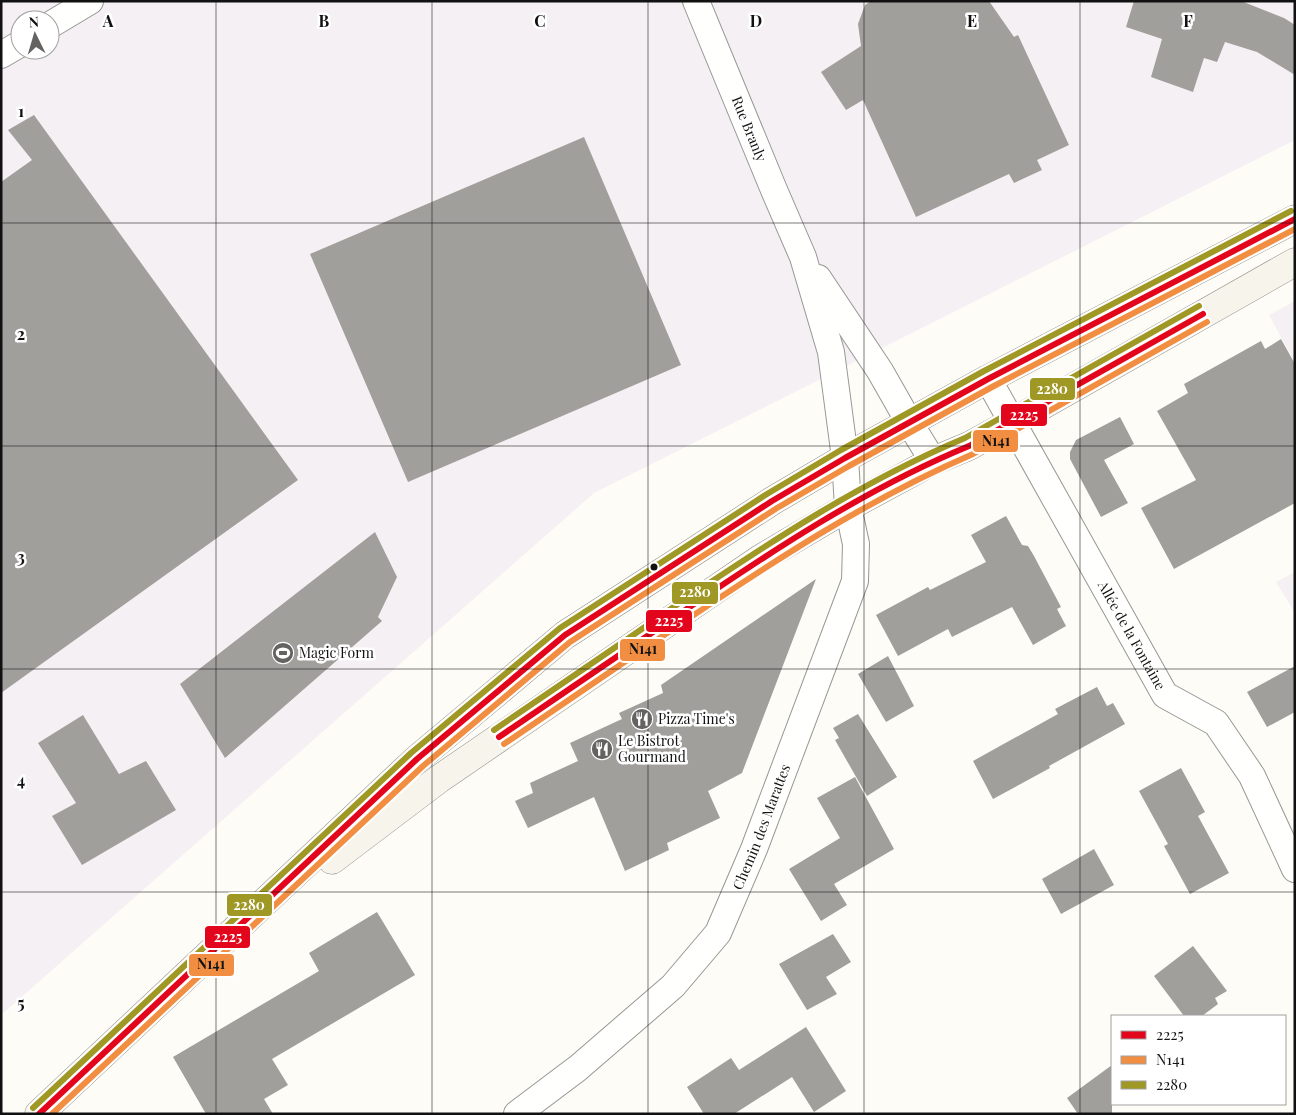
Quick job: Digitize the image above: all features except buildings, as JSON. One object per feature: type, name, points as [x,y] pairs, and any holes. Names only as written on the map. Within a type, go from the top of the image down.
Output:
[{"type":"main road","points":[[39,1114],[417,759],[565,635],[772,501],[845,458],[988,380],[1295,219]]},
{"type":"main road","points":[[217,947],[439,779],[760,558],[933,461],[969,446],[1011,423],[1295,262]]},
{"type":"street","points":[[60,20],[90,1]]},
{"type":"street","name":"Rue Branly","points":[[696,1],[803,257],[831,352],[845,458]]},
{"type":"street","name":"Rue Branly","points":[[803,257],[880,371],[933,461]]},
{"type":"street","name":"Allée de la Fontaine","points":[[988,380],[1165,695],[1216,723],[1252,776],[1295,869]]},
{"type":"street","name":"Chemin des Marattes","points":[[516,1114],[578,1068],[673,986],[718,932],[758,840],[855,581],[856,544],[848,507],[845,458]]},
{"type":"shaded area","points":[[1,1],[1295,1],[1295,140],[594,493],[1,1015]]},
{"type":"shaded area","points":[[1295,301],[1295,363],[1269,315]]},
{"type":"shaded area","points":[[1295,572],[1295,613],[1276,582]]},
{"type":"transit line","name":"2280","points":[[33,1108],[411,753],[560,628],[767,494],[841,450],[984,371],[1291,211]]},
{"type":"transit line","name":"2225","points":[[39,1114],[417,759],[565,635],[772,501],[845,458],[988,379],[1295,219]]},
{"type":"transit line","name":"N141","points":[[52,1114],[423,766],[570,642],[777,508],[849,466],[992,387],[1295,229]]},
{"type":"transit line","name":"2280","points":[[494,730],[710,583],[816,515],[889,474],[965,438],[1199,306]]},
{"type":"transit line","name":"2225","points":[[499,737],[713,591],[819,523],[930,463],[969,446],[1203,314]]},
{"type":"transit line","name":"N141","points":[[504,744],[709,605],[819,534],[894,492],[973,454],[1207,322]]},
{"type":"place","name":"Magic Form","points":[[283,653]]},
{"type":"place","name":"Pizza Time's","points":[[642,719]]},
{"type":"place","name":"Le Bistrot Gourmand","points":[[602,749]]}]
